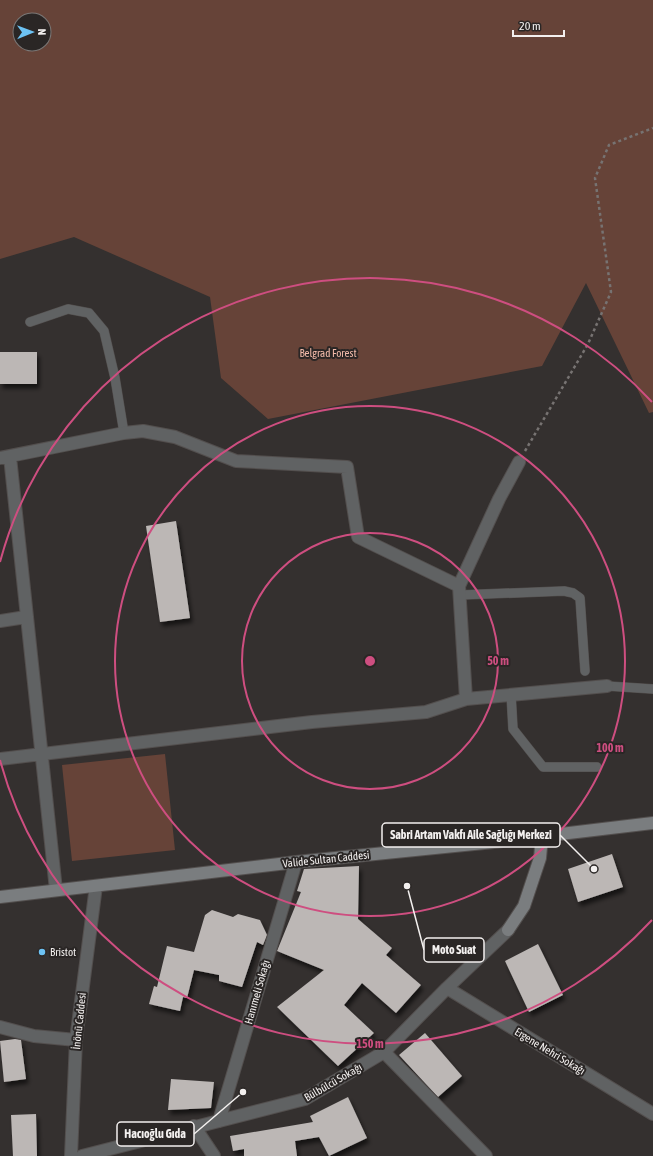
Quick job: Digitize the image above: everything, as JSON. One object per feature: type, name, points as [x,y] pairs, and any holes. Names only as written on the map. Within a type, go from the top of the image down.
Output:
[{"type":"street","points":[[56,890],[26,617],[5,457],[124,433],[143,431],[175,437],[236,461],[347,467],[358,538],[460,591]]},
{"type":"street","points":[[466,699],[460,591],[499,500],[519,462]]},
{"type":"street","points":[[0,621],[26,617]]},
{"type":"street","points":[[0,759],[312,722],[426,712],[466,699],[607,686]]},
{"type":"street","name":"Valide Sultan Caddesi","points":[[0,897],[296,862],[653,823]]},
{"type":"street","name":"Bülbülcü Sokağı","points":[[82,1156],[194,1126],[305,1099],[384,1052],[447,988],[508,930],[524,906],[540,858],[542,836]]},
{"type":"street","name":"Hanımeli Sokağı","points":[[219,1121],[296,862]]},
{"type":"street","name":"İnönü Caddesi","points":[[71,1156],[76,1040],[96,886]]},
{"type":"street","name":"Ergene Nehri Sokağı","points":[[447,988],[653,1114]]},
{"type":"street","points":[[0,1027],[34,1036],[76,1040]]},
{"type":"street","points":[[384,1052],[486,1156]]},
{"type":"street","points":[[194,1126],[214,1156]]},
{"type":"lane","points":[[30,322],[68,309],[89,313],[104,331],[115,378],[124,433]]},
{"type":"lane","points":[[460,591],[564,591],[573,593],[580,598],[585,671]]},
{"type":"lane","points":[[607,686],[653,689]]},
{"type":"lane","points":[[511,694],[513,728],[543,767],[597,767]]},
{"type":"path","points":[[519,462],[588,344],[611,292],[595,178],[609,145],[653,128]]},
{"type":"green space","name":"Belgrad Forest","points":[[0,0],[653,0],[653,412],[649,413],[586,283],[542,366],[268,419],[221,378],[210,297],[74,237],[0,259]]},
{"type":"green space","points":[[165,754],[175,850],[72,861],[62,765]]},
{"type":"building","points":[[0,352],[37,352],[37,384],[0,384]]},
{"type":"building","points":[[176,521],[190,618],[160,622],[146,526]]},
{"type":"building","points":[[612,854],[623,887],[578,902],[568,869]]},
{"type":"building","points":[[359,866],[358,919],[392,948],[386,955],[421,985],[396,1013],[362,983],[344,1005],[374,1033],[338,1066],[277,1007],[324,970],[277,951],[301,892],[297,891],[304,869]]},
{"type":"building","points":[[212,910],[233,917],[238,914],[260,920],[267,935],[263,945],[257,942],[242,987],[219,981],[219,975],[194,970],[187,998],[183,997],[180,1011],[149,1004],[154,986],[157,987],[167,946],[194,952],[205,915]]},
{"type":"building","points":[[538,944],[563,995],[529,1012],[505,961]]},
{"type":"building","points":[[425,1033],[462,1076],[438,1097],[399,1055]]},
{"type":"building","points":[[15,1039],[21,1040],[26,1079],[4,1082],[0,1041]]},
{"type":"building","points":[[171,1079],[214,1082],[211,1108],[168,1110]]},
{"type":"building","points":[[348,1097],[367,1138],[329,1156],[319,1137],[295,1141],[297,1156],[244,1156],[244,1149],[233,1151],[230,1136],[313,1122],[310,1116]]},
{"type":"building","points":[[36,1114],[37,1156],[13,1156],[11,1115]]},
{"type":"place","name":"Sabri Artam Vakfı Aile Sağlığı Merkezi","points":[[594,869]]},
{"type":"place","name":"Moto Suat","points":[[407,886]]},
{"type":"place","name":"Bristot","points":[[42,952]]},
{"type":"place","name":"Hacıoğlu Gıda","points":[[243,1092]]}]
